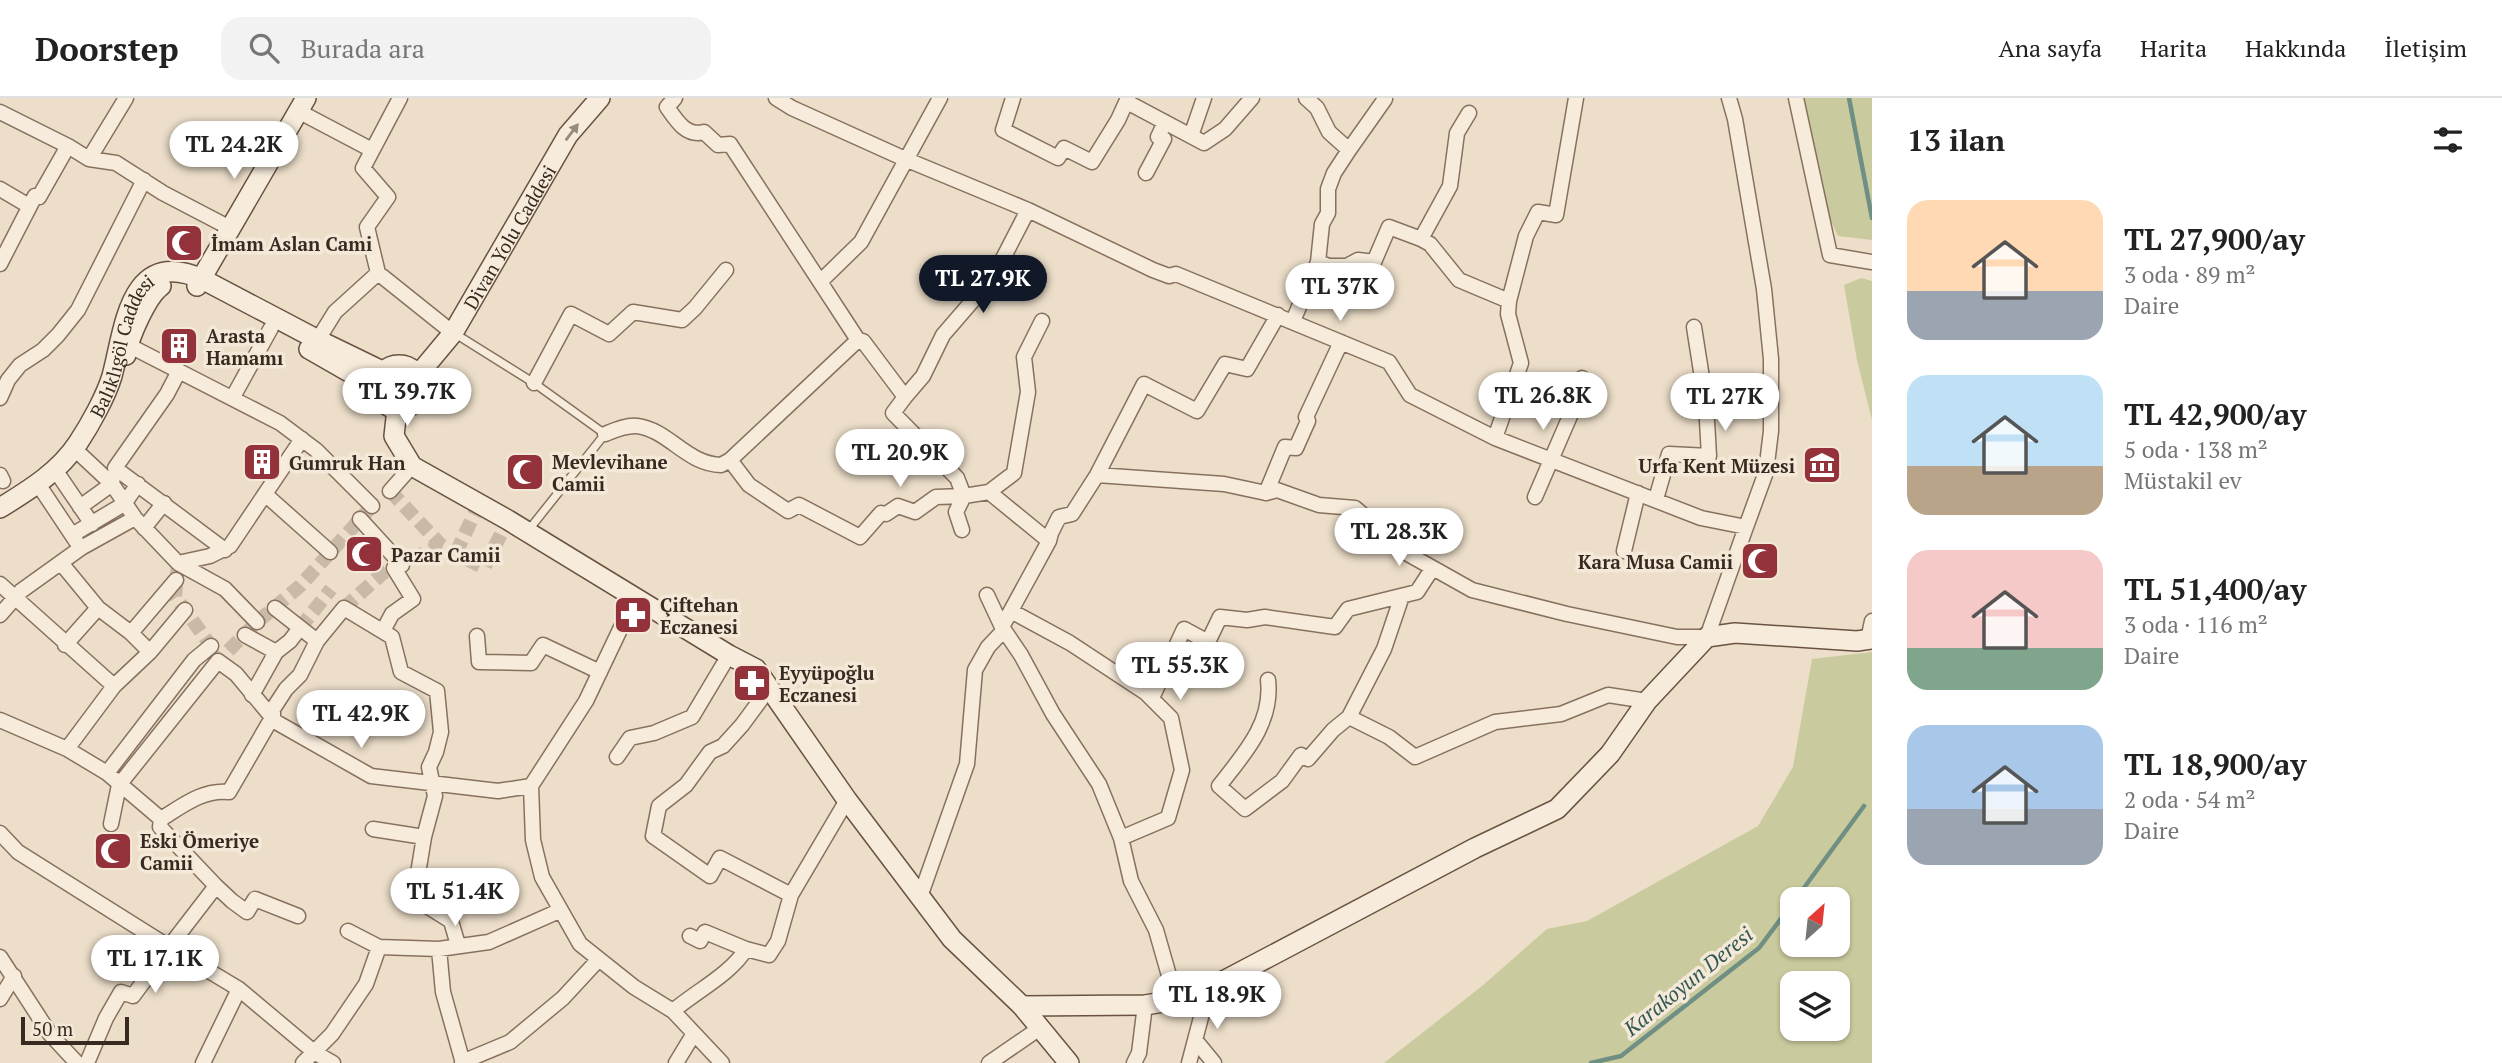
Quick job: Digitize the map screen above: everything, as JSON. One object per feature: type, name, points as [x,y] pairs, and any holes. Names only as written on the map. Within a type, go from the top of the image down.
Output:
[{"type":"main road","name":"Divan Yolu Caddesi","points":[[418,375],[453,333],[568,135],[600,98]]},
{"type":"main road","points":[[200,283],[302,104]]},
{"type":"main road","name":"Balıklıgöl Caddesi","points":[[0,508],[61,465],[78,443],[111,378],[122,324],[142,286],[151,276],[161,272],[185,272],[271,328],[314,345]]},
{"type":"main road","name":"Balıklıgöl Caddesi","points":[[0,518],[29,501],[60,477],[80,455],[122,381],[128,345],[153,293],[167,283],[200,283],[381,380]]},
{"type":"main road","points":[[402,365],[418,375],[420,396],[410,406],[397,409],[382,400],[381,380],[389,368],[402,365]]},
{"type":"main road","points":[[397,409],[394,436],[412,466],[756,669],[847,800],[951,939],[1022,1006],[1069,1063]]},
{"type":"main road","points":[[1022,1006],[1145,1005],[1176,1000],[1214,986],[1475,848],[1557,809],[1610,754],[1647,701],[1707,638],[1735,633],[1857,641],[1870,633]]},
{"type":"street","points":[[89,159],[126,98]]},
{"type":"street","points":[[400,98],[363,168],[388,197],[367,226],[378,273],[453,333]]},
{"type":"street","points":[[675,98],[667,107],[682,127],[697,134],[704,132],[718,145],[730,144],[858,340],[863,341],[905,397]]},
{"type":"street","points":[[776,98],[905,159],[1028,210],[1153,270],[1169,276],[1176,274],[1389,362],[1409,395],[1495,438],[1702,518],[1746,527]]},
{"type":"street","points":[[821,281],[861,242],[940,98]]},
{"type":"street","points":[[1013,98],[1003,130],[1058,158],[1063,148],[1091,162],[1118,120],[1127,100],[1204,144],[1225,130],[1252,98]]},
{"type":"street","points":[[1191,136],[1204,98]]},
{"type":"street","points":[[1306,98],[1317,108],[1329,132],[1349,150]]},
{"type":"street","points":[[1495,438],[1521,363],[1508,314],[1509,300],[1526,236],[1538,212],[1556,215],[1576,98]]},
{"type":"street","points":[[1097,475],[1224,484],[1266,493],[1277,490],[1319,505],[1355,508],[1408,554],[1472,590],[1553,611],[1677,637],[1707,638],[1766,472],[1771,431],[1771,359],[1764,289],[1735,119],[1729,98]]},
{"type":"street","points":[[1796,98],[1830,255],[1872,262]]},
{"type":"street","points":[[1293,321],[1318,262],[1322,224],[1328,213],[1328,189],[1334,173],[1385,99]]},
{"type":"street","points":[[302,104],[372,150]]},
{"type":"street","points":[[0,112],[89,159],[116,163],[230,228]]},
{"type":"street","points":[[1421,239],[1450,186],[1457,133],[1469,113]]},
{"type":"street","points":[[1146,173],[1164,139],[1158,137],[1165,122]]},
{"type":"street","points":[[0,264],[29,206],[35,196],[39,197],[68,146]]},
{"type":"street","points":[[0,398],[8,380],[20,365],[43,350],[78,310],[144,180]]},
{"type":"street","points":[[0,189],[29,206]]},
{"type":"street","points":[[962,530],[956,512],[964,496],[957,478],[893,413],[923,376],[943,335],[993,275],[1028,210]]},
{"type":"street","points":[[1318,262],[1329,266],[1347,265],[1358,260],[1374,262],[1389,227],[1430,244],[1459,280],[1509,300]]},
{"type":"street","points":[[534,383],[572,314],[610,334],[633,312],[682,320],[726,270]]},
{"type":"street","points":[[314,345],[335,312],[378,273]]},
{"type":"street","points":[[920,897],[967,764],[975,670],[1003,628],[1059,517],[1072,514],[1097,475],[1144,384],[1197,411],[1225,364],[1247,369],[1278,315]]},
{"type":"street","points":[[730,460],[750,485],[788,511],[799,505],[860,537],[881,513],[886,514],[898,506],[915,512],[936,497],[989,492],[1014,473],[1028,392],[1024,358],[1042,321]]},
{"type":"street","points":[[1656,499],[1669,454],[1709,456],[1706,402],[1694,327]]},
{"type":"street","points":[[233,397],[271,328]]},
{"type":"street","points":[[605,434],[637,426],[655,432],[699,462],[721,465],[730,460],[858,340]]},
{"type":"street","points":[[1266,493],[1285,447],[1296,448],[1308,421],[1306,417],[1341,342]]},
{"type":"street","points":[[128,345],[260,411],[302,439],[372,506]]},
{"type":"street","points":[[80,507],[112,484],[115,468],[167,394],[179,371]]},
{"type":"street","points":[[1535,497],[1570,416],[1581,378]]},
{"type":"street","points":[[178,563],[225,550],[266,495],[302,439]]},
{"type":"street","points":[[80,455],[112,484],[139,523],[178,563],[225,589],[257,622]]},
{"type":"street","points":[[390,491],[412,466]]},
{"type":"street","points":[[115,468],[225,550]]},
{"type":"street","points":[[60,477],[92,524]]},
{"type":"street","points":[[72,535],[124,504],[138,484]]},
{"type":"street","points":[[42,491],[81,548]]},
{"type":"street","points":[[989,492],[1049,541]]},
{"type":"street","points":[[1624,551],[1638,494]]},
{"type":"street","points":[[266,495],[330,552]]},
{"type":"street","points":[[0,615],[21,591],[81,548],[139,523],[164,503]]},
{"type":"street","points":[[360,519],[398,566],[413,598],[392,614],[383,631]]},
{"type":"street","points":[[61,563],[98,608],[131,633],[150,652]]},
{"type":"street","points":[[1152,698],[1184,629],[1208,642],[1220,617],[1247,620],[1265,617],[1335,626],[1348,609],[1417,592],[1432,569]]},
{"type":"street","points":[[131,633],[176,580]]},
{"type":"street","points":[[0,584],[65,645],[114,686]]},
{"type":"street","points":[[988,595],[1003,628],[1053,714],[1098,784],[1121,838],[1131,881],[1156,930],[1176,1000]]},
{"type":"street","points":[[1268,680],[1270,698],[1261,725],[1250,747],[1219,786],[1245,809],[1282,781],[1301,755],[1308,759],[1333,730],[1349,717],[1384,649],[1402,596]]},
{"type":"street","points":[[635,598],[586,701],[531,786],[533,840],[542,877],[580,944],[634,987],[673,1012],[722,1063]]},
{"type":"street","points":[[65,645],[98,608]]},
{"type":"street","points":[[275,608],[317,641]]},
{"type":"street","points":[[161,819],[201,795],[217,790],[229,792],[273,716],[273,709],[286,689],[300,675],[317,641],[344,608],[392,637],[401,672],[437,691],[441,732],[429,767],[435,796],[424,836],[414,898],[451,921],[458,946]]},
{"type":"street","points":[[67,749],[114,686],[150,652],[185,610]]},
{"type":"street","points":[[1011,611],[1070,643],[1152,698],[1171,718],[1182,770],[1168,818],[1121,838]]},
{"type":"street","points":[[252,695],[276,652],[300,628]]},
{"type":"street","points":[[245,635],[276,652]]},
{"type":"street","points":[[477,636],[480,662],[531,663],[543,645],[600,672]]},
{"type":"street","points":[[107,773],[194,660],[211,646]]},
{"type":"street","points":[[617,757],[630,738],[654,733],[692,717],[729,655]]},
{"type":"street","points":[[111,824],[119,785],[218,661],[236,674],[276,722],[371,776],[498,791],[531,786]]},
{"type":"street","points":[[770,687],[723,746],[710,752],[686,785],[659,806],[653,836],[710,876],[720,858],[791,895]]},
{"type":"street","points":[[1349,717],[1389,737],[1415,757],[1495,722],[1561,714],[1608,695],[1647,701]]},
{"type":"street","points":[[1,723],[67,749],[107,773],[161,819]]},
{"type":"street","points":[[690,936],[700,941],[705,932],[746,949],[769,955],[778,941],[791,895],[847,800]]},
{"type":"street","points":[[161,819],[160,827],[216,886],[247,912],[256,899],[298,916]]},
{"type":"street","points":[[373,829],[424,836]]},
{"type":"street","points":[[0,833],[18,852],[239,989],[314,1052],[331,1062]]},
{"type":"street","points":[[87,1063],[106,1018],[121,992],[133,996],[216,886]]},
{"type":"street","points":[[348,930],[379,947],[439,949],[489,942],[559,911]]},
{"type":"street","points":[[303,1063],[332,1034],[366,984],[379,947]]},
{"type":"street","points":[[439,949],[443,992],[463,1062],[510,1042],[563,998],[599,959]]},
{"type":"street","points":[[673,1012],[691,995],[718,977],[741,957],[746,949]]},
{"type":"street","points":[[0,957],[50,1034],[77,1063]]},
{"type":"street","points":[[0,999],[14,975]]},
{"type":"street","points":[[1189,1063],[1205,1002],[1214,986]]},
{"type":"street","points":[[203,1063],[239,989]]},
{"type":"street","points":[[1134,1063],[1139,1053],[1145,1005]]},
{"type":"street","points":[[989,1063],[1040,1028]]},
{"type":"street","points":[[676,1063],[693,1035]]},
{"type":"street","points":[[1196,1041],[1214,1063]]},
{"type":"lane","points":[[453,333],[534,383],[605,434],[527,532]]},
{"type":"green space","points":[[1801,98],[1872,98],[1872,240],[1838,236],[1824,206]]},
{"type":"green space","points":[[1861,278],[1872,281],[1872,420],[1857,360],[1844,285]]},
{"type":"green space","points":[[1872,652],[1872,1063],[1384,1063],[1482,986],[1547,929],[1587,921],[1758,826],[1793,767],[1812,659]]},
{"type":"waterway","name":"Karakoyun Deresi","points":[[1849,98],[1872,218]]},
{"type":"waterway","name":"Karakoyun Deresi","points":[[1805,887],[1864,806]]},
{"type":"waterway","name":"Karakoyun Deresi","points":[[1591,1063],[1621,1056],[1759,948],[1780,920]]},
{"type":"tunnel","points":[[390,491],[441,545]]},
{"type":"tunnel","points":[[456,553],[479,504]]},
{"type":"tunnel","points":[[178,563],[175,596],[211,646],[218,661],[257,622],[300,586],[372,506]]},
{"type":"tunnel","points":[[344,608],[383,573],[441,545],[484,568],[508,520]]},
{"type":"tunnel","points":[[300,628],[331,589]]},
{"type":"place","name":"İmam Aslan Cami","points":[[184,243]]},
{"type":"place","name":"Arasta Hamamı","points":[[179,346]]},
{"type":"place","name":"Gumruk Han","points":[[262,462]]},
{"type":"place","name":"Urfa Kent Müzesi","points":[[1822,465]]},
{"type":"place","name":"Mevlevihane Camii","points":[[525,472]]},
{"type":"place","name":"Pazar Camii","points":[[364,554]]},
{"type":"place","name":"Kara Musa Camii","points":[[1760,561]]},
{"type":"place","name":"Çiftehan Eczanesi","points":[[633,615]]},
{"type":"place","name":"Eyyüpoğlu Eczanesi","points":[[752,683]]},
{"type":"place","name":"Eski Ömeriye Camii","points":[[113,851]]}]
